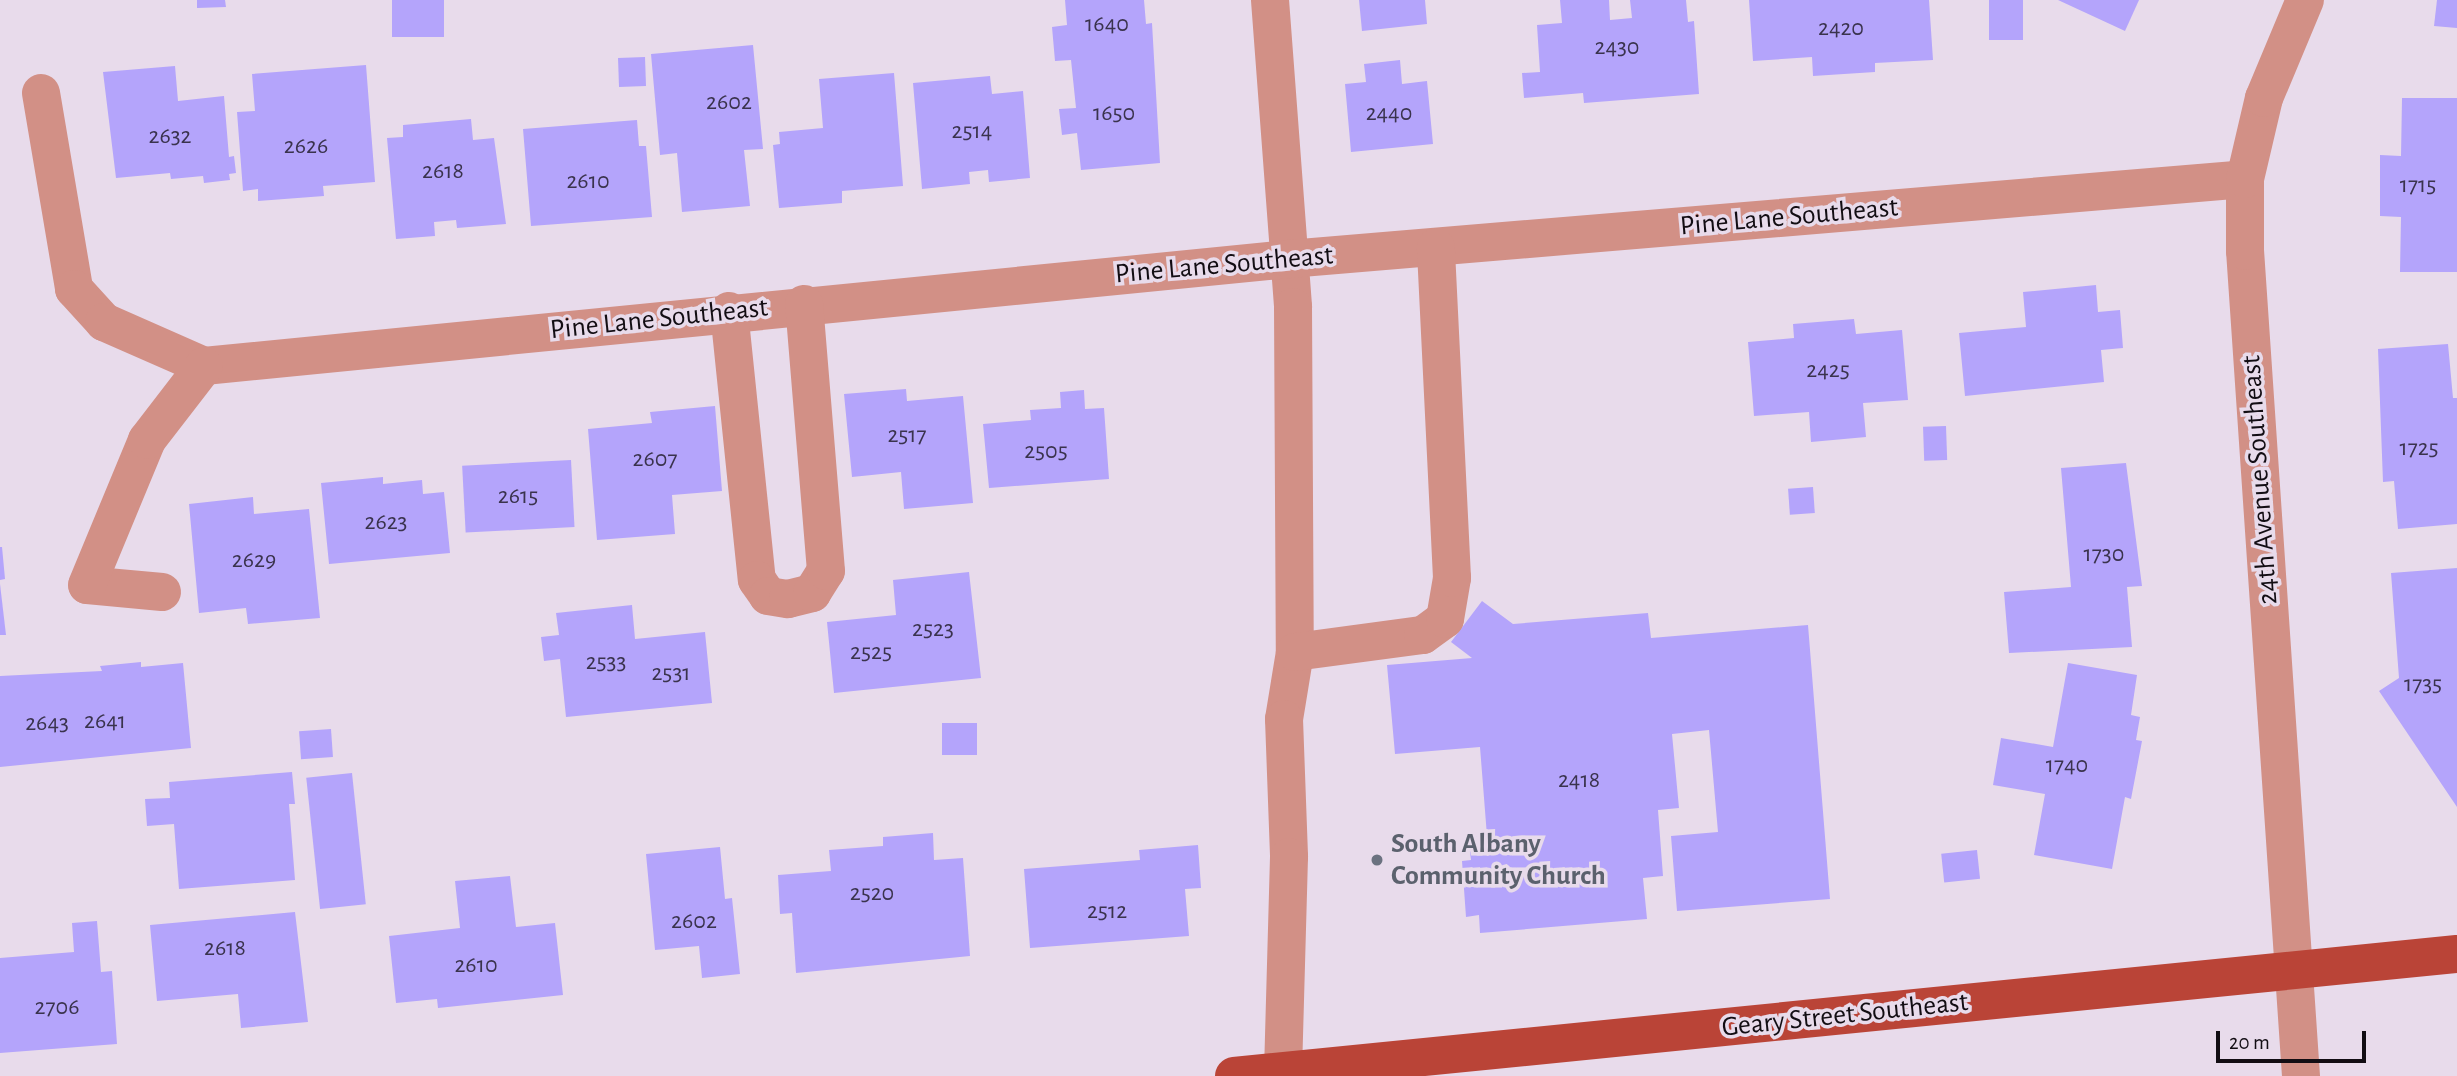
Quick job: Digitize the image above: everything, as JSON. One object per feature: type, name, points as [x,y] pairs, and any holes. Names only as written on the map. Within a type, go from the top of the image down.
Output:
[{"type":"main road","name":"Geary Street Southeast","points":[[1234,1076],[1283,1071],[1395,1068],[2457,954]]},
{"type":"street","points":[[1270,0],[1289,258],[1295,652],[1284,719],[1289,857],[1283,1071]]},
{"type":"street","name":"24th Avenue Southeast","points":[[2301,1076],[2245,251],[2245,179],[2264,98],[2305,0]]},
{"type":"street","points":[[41,93],[74,289],[104,322],[204,366],[147,440],[87,586],[162,592]]},
{"type":"street","name":"Pine Lane Southeast","points":[[204,366],[804,304],[1289,258],[2245,179]]},
{"type":"street","points":[[1295,652],[1423,635],[1445,619],[1452,578],[1436,247]]},
{"type":"street","points":[[729,312],[757,580],[768,596],[788,599],[812,593],[826,571],[804,304]]},
{"type":"building","points":[[197,0],[225,0],[226,7],[197,8]]},
{"type":"building","points":[[392,0],[444,0],[444,37],[392,37]]},
{"type":"building","points":[[1065,0],[1144,0],[1146,24],[1152,23],[1160,163],[1081,170],[1077,133],[1062,135],[1059,109],[1076,108],[1071,60],[1055,61],[1052,27],[1067,25]]},
{"type":"building","points":[[1359,0],[1425,0],[1427,24],[1362,31]]},
{"type":"building","points":[[1560,0],[1609,0],[1610,20],[1632,18],[1630,0],[1686,0],[1688,22],[1694,21],[1699,94],[1584,103],[1583,93],[1524,98],[1522,73],[1540,72],[1537,25],[1562,23]]},
{"type":"building","points":[[1749,0],[1929,0],[1933,60],[1875,63],[1875,72],[1813,76],[1812,57],[1753,61]]},
{"type":"building","points":[[1989,0],[2023,0],[2023,40],[1989,40]]},
{"type":"building","points":[[2058,0],[2139,0],[2125,31]]},
{"type":"building","points":[[2437,0],[2457,0],[2457,28],[2434,26]]},
{"type":"building","points":[[753,45],[763,149],[744,150],[750,206],[682,212],[677,153],[660,155],[651,54]]},
{"type":"building","points":[[645,57],[646,86],[619,87],[618,58]]},
{"type":"building","points":[[1400,60],[1402,84],[1427,81],[1433,144],[1351,152],[1345,84],[1366,82],[1364,64]]},
{"type":"building","points":[[366,65],[375,182],[323,186],[324,196],[258,201],[258,189],[243,191],[237,112],[255,111],[252,74]]},
{"type":"building","points":[[175,66],[178,101],[224,96],[229,157],[234,156],[236,173],[229,174],[230,180],[204,183],[203,176],[171,179],[170,173],[116,178],[103,72]]},
{"type":"building","points":[[894,73],[903,186],[842,191],[842,203],[779,208],[773,145],[780,144],[779,132],[823,128],[819,79]]},
{"type":"building","points":[[990,76],[992,94],[1023,91],[1030,178],[989,182],[988,170],[969,172],[970,184],[922,189],[913,83]]},
{"type":"building","points":[[2402,98],[2457,98],[2457,272],[2400,272],[2401,217],[2380,216],[2380,155],[2401,156]]},
{"type":"building","points":[[471,119],[473,140],[494,138],[506,224],[457,228],[456,220],[434,222],[435,236],[396,239],[387,138],[403,137],[403,125]]},
{"type":"building","points":[[637,120],[639,146],[646,146],[652,217],[531,226],[523,129]]},
{"type":"building","points":[[2096,285],[2098,312],[2120,310],[2123,348],[2101,350],[2104,382],[1965,396],[1959,333],[2026,327],[2023,292]]},
{"type":"building","points":[[1854,319],[1856,334],[1902,330],[1908,400],[1863,403],[1866,437],[1811,442],[1809,412],[1754,416],[1748,342],[1794,338],[1793,324]]},
{"type":"building","points":[[2448,344],[2453,398],[2457,398],[2457,524],[2398,529],[2394,481],[2383,482],[2378,349]]},
{"type":"building","points":[[906,389],[907,401],[963,396],[973,503],[904,509],[901,472],[852,477],[844,394]]},
{"type":"building","points":[[1084,390],[1085,409],[1104,408],[1109,479],[989,488],[983,424],[1031,420],[1030,410],[1061,408],[1060,392]]},
{"type":"building","points":[[715,406],[722,491],[672,495],[675,534],[597,540],[588,429],[652,423],[650,412]]},
{"type":"building","points":[[1946,426],[1947,460],[1924,461],[1923,427]]},
{"type":"building","points":[[571,460],[575,527],[466,533],[462,466]]},
{"type":"building","points":[[2126,463],[2142,586],[2127,587],[2132,647],[2009,653],[2004,592],[2071,587],[2061,468]]},
{"type":"building","points":[[383,477],[383,484],[422,480],[423,494],[444,492],[450,553],[329,564],[321,483]]},
{"type":"building","points":[[1813,487],[1815,513],[1790,515],[1788,489]]},
{"type":"building","points":[[253,497],[254,514],[309,509],[320,618],[248,624],[246,608],[199,613],[189,504]]},
{"type":"building","points":[[0,547],[5,579],[0,580]]},
{"type":"building","points":[[2457,568],[2457,807],[2379,691],[2399,678],[2391,573]]},
{"type":"building","points":[[969,572],[981,678],[834,693],[827,622],[896,615],[893,580]]},
{"type":"building","points":[[0,584],[6,635],[0,635]]},
{"type":"building","points":[[1482,601],[1513,624],[1648,613],[1651,638],[1808,625],[1830,899],[1677,911],[1671,836],[1718,832],[1709,730],[1672,734],[1679,808],[1658,810],[1663,876],[1643,878],[1647,919],[1480,933],[1479,915],[1466,917],[1462,861],[1471,860],[1468,837],[1487,836],[1480,747],[1395,754],[1387,665],[1472,658],[1451,642]]},
{"type":"building","points":[[632,605],[635,639],[705,632],[712,703],[566,717],[560,659],[544,661],[541,637],[559,635],[556,613]]},
{"type":"building","points":[[141,662],[141,667],[183,663],[191,748],[0,767],[0,676],[102,671],[100,666]]},
{"type":"building","points":[[2068,663],[2137,675],[2131,715],[2140,717],[2136,740],[2142,741],[2131,799],[2125,797],[2112,869],[2034,855],[2045,794],[1993,785],[2001,738],[2053,747]]},
{"type":"building","points":[[942,723],[977,723],[977,755],[942,755]]},
{"type":"building","points":[[331,729],[333,757],[301,759],[299,731]]},
{"type":"building","points":[[292,772],[295,804],[289,804],[295,880],[179,889],[174,824],[147,826],[145,799],[170,798],[169,782]]},
{"type":"building","points":[[352,773],[366,904],[320,909],[306,778]]},
{"type":"building","points":[[933,833],[934,860],[963,858],[970,956],[796,973],[792,913],[780,914],[778,875],[831,871],[829,850],[883,846],[883,837]]},
{"type":"building","points":[[1198,845],[1201,888],[1185,889],[1189,936],[1030,948],[1024,869],[1140,860],[1139,850]]},
{"type":"building","points":[[720,847],[725,899],[732,898],[740,974],[702,978],[699,946],[655,950],[646,854]]},
{"type":"building","points":[[1977,850],[1980,879],[1944,883],[1941,854]]},
{"type":"building","points":[[510,876],[516,927],[555,923],[563,995],[438,1008],[437,999],[396,1003],[389,936],[460,928],[455,881]]},
{"type":"building","points":[[295,912],[308,1022],[241,1028],[238,994],[157,1001],[150,925]]},
{"type":"building","points":[[97,921],[101,972],[112,971],[117,1044],[0,1053],[0,958],[74,952],[72,923]]},
{"type":"place","name":"South Albany Community Church","points":[[1377,860]]}]
